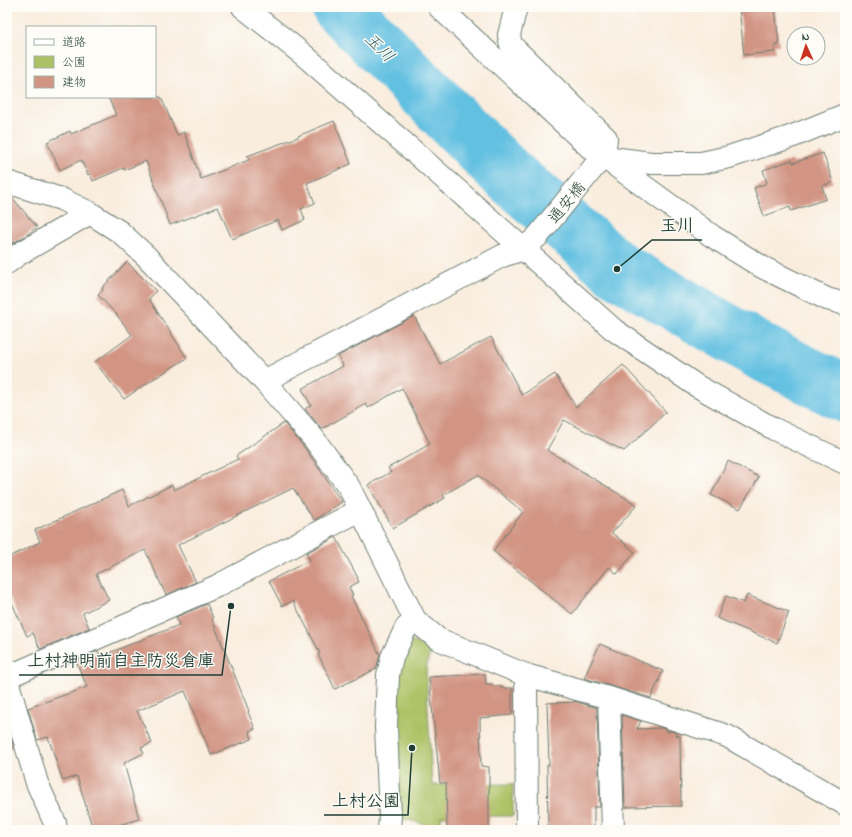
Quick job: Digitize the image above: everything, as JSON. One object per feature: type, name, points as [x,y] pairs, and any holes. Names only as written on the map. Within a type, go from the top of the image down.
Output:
[{"type":"street","points":[[243,7],[310,61],[420,157],[530,243],[614,330],[698,386],[774,429],[845,463]]},
{"type":"street","points":[[439,7],[597,154],[599,162],[762,267],[827,299],[845,304]]},
{"type":"street","points":[[516,7],[509,35],[512,45],[606,138],[599,162]]},
{"type":"street","points":[[599,162],[701,163],[729,158],[786,139],[845,115]]},
{"type":"street","name":"通安橋","points":[[530,243],[599,162]]},
{"type":"street","points":[[7,182],[61,199],[90,212],[120,232],[146,256],[264,381],[314,439],[349,487],[415,620],[438,639],[526,675],[609,698],[727,736],[845,804]]},
{"type":"street","points":[[7,263],[19,254],[90,212]]},
{"type":"street","points":[[264,381],[502,256],[530,243]]},
{"type":"street","points":[[7,677],[217,586],[360,510]]},
{"type":"street","points":[[389,830],[390,816],[386,728],[388,675],[392,656],[406,628],[415,620]]},
{"type":"street","points":[[526,675],[527,830]]},
{"type":"street","points":[[7,680],[37,783],[55,823],[56,830]]},
{"type":"street","points":[[609,698],[613,830]]},
{"type":"green space","points":[[409,640],[431,649],[426,668],[432,785],[513,784],[513,816],[441,816],[442,829],[397,817],[392,712],[399,665]]},
{"type":"building","points":[[739,7],[775,7],[779,45],[775,45],[775,52],[744,55]]},
{"type":"building","points":[[161,97],[177,135],[184,132],[201,179],[249,160],[247,156],[298,137],[334,121],[351,164],[307,183],[315,203],[301,209],[305,220],[282,230],[278,220],[232,239],[218,207],[170,225],[146,161],[124,170],[123,168],[93,181],[90,174],[88,175],[81,160],[60,170],[47,142],[70,131],[71,134],[116,115],[108,98]]},
{"type":"building","points":[[823,153],[833,182],[822,186],[826,199],[791,211],[790,207],[764,216],[754,188],[767,183],[763,170],[792,160],[793,163]]},
{"type":"building","points":[[7,195],[11,196],[37,227],[7,247]]},
{"type":"building","points":[[127,262],[156,291],[149,299],[187,358],[124,399],[95,362],[132,335],[116,314],[98,295],[103,290],[102,288]]},
{"type":"building","points":[[414,316],[440,364],[491,337],[522,395],[555,374],[576,407],[623,365],[666,412],[624,451],[564,420],[547,450],[637,505],[612,533],[635,552],[617,574],[609,567],[572,614],[493,551],[523,512],[478,475],[443,495],[445,498],[393,528],[368,485],[391,472],[388,468],[430,444],[402,388],[368,408],[366,404],[322,429],[305,409],[311,405],[302,389],[343,366],[338,356]]},
{"type":"building","points":[[284,423],[304,447],[342,502],[314,520],[293,488],[178,545],[196,582],[166,595],[145,550],[96,574],[109,600],[83,613],[89,628],[40,649],[33,633],[27,636],[7,592],[7,558],[40,542],[35,530],[122,490],[129,506],[172,485],[174,490],[238,459],[236,456]]},
{"type":"building","points":[[728,461],[759,477],[740,509],[711,495]]},
{"type":"building","points":[[336,537],[358,578],[359,582],[349,587],[353,595],[351,596],[380,655],[376,669],[335,689],[318,654],[320,653],[293,601],[282,606],[269,581],[310,560],[306,553]]},
{"type":"building","points":[[747,595],[789,612],[777,643],[717,618],[726,596],[744,603]]},
{"type":"building","points":[[207,604],[255,729],[249,731],[252,739],[211,755],[185,691],[137,711],[152,743],[141,748],[144,753],[124,763],[139,819],[102,830],[93,830],[77,776],[63,781],[48,737],[37,740],[28,708],[87,687],[76,661],[98,651],[101,656],[179,625],[176,617]]},
{"type":"building","points":[[600,644],[663,671],[651,698],[584,678]]},
{"type":"building","points":[[485,674],[486,684],[501,686],[501,688],[512,688],[512,715],[480,718],[481,766],[489,767],[489,830],[447,830],[446,783],[440,783],[429,677]]},
{"type":"building","points":[[574,701],[597,708],[600,807],[594,807],[594,830],[548,830],[547,765],[549,765],[547,703]]},
{"type":"building","points":[[622,715],[641,721],[637,729],[662,728],[667,730],[667,732],[672,731],[676,733],[677,736],[680,736],[681,806],[625,807]]},
{"type":"building","points":[[7,725],[14,747],[7,750]]},
{"type":"waterway","name":"玉川","points":[[340,7],[506,173],[617,269],[763,353],[845,394]]},
{"type":"place","name":"玉川","points":[[617,269]]},
{"type":"place","name":"上村神明前自主防災倉庫","points":[[231,606]]},
{"type":"place","name":"上村公園","points":[[412,748]]}]
